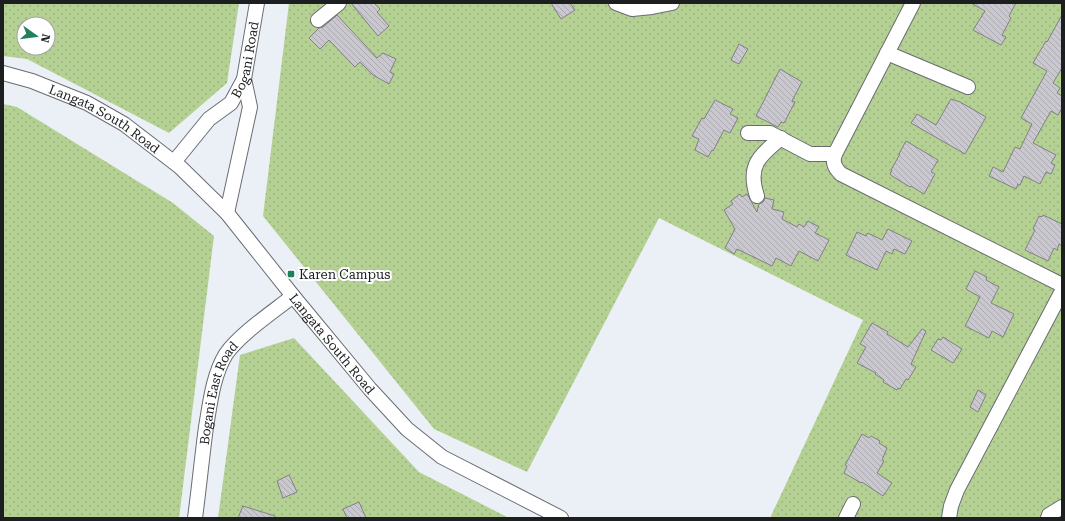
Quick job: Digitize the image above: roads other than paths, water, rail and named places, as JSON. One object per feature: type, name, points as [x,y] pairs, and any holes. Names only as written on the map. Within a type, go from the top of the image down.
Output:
[{"type":"street","name":"Bogani Road","points":[[174,162],[209,119],[231,103],[244,79],[257,3]]},
{"type":"street","points":[[318,20],[339,3]]},
{"type":"street","points":[[616,3],[632,9],[672,3]]},
{"type":"street","points":[[913,3],[835,154],[833,159],[834,166],[841,174],[1062,285]]},
{"type":"street","points":[[887,53],[968,86]]},
{"type":"street","name":"Langata South Road","points":[[3,73],[32,81],[87,103],[124,124],[174,162],[227,213],[378,399],[418,438],[442,458],[562,518]]},
{"type":"street","points":[[227,213],[250,107],[244,79]]},
{"type":"street","points":[[748,133],[770,133],[810,154],[835,154]]},
{"type":"street","points":[[757,196],[753,184],[757,161],[763,152],[781,138]]},
{"type":"street","points":[[950,518],[951,506],[957,490],[1062,291]]},
{"type":"street","name":"Bogani East Road","points":[[195,518],[209,412],[219,368],[226,354],[235,344],[293,296]]},
{"type":"street","points":[[846,518],[853,504]]},
{"type":"street","points":[[1048,518],[1049,515],[1062,507]]},
{"type":"place","name":"Karen Campus","points":[[291,274]]}]
